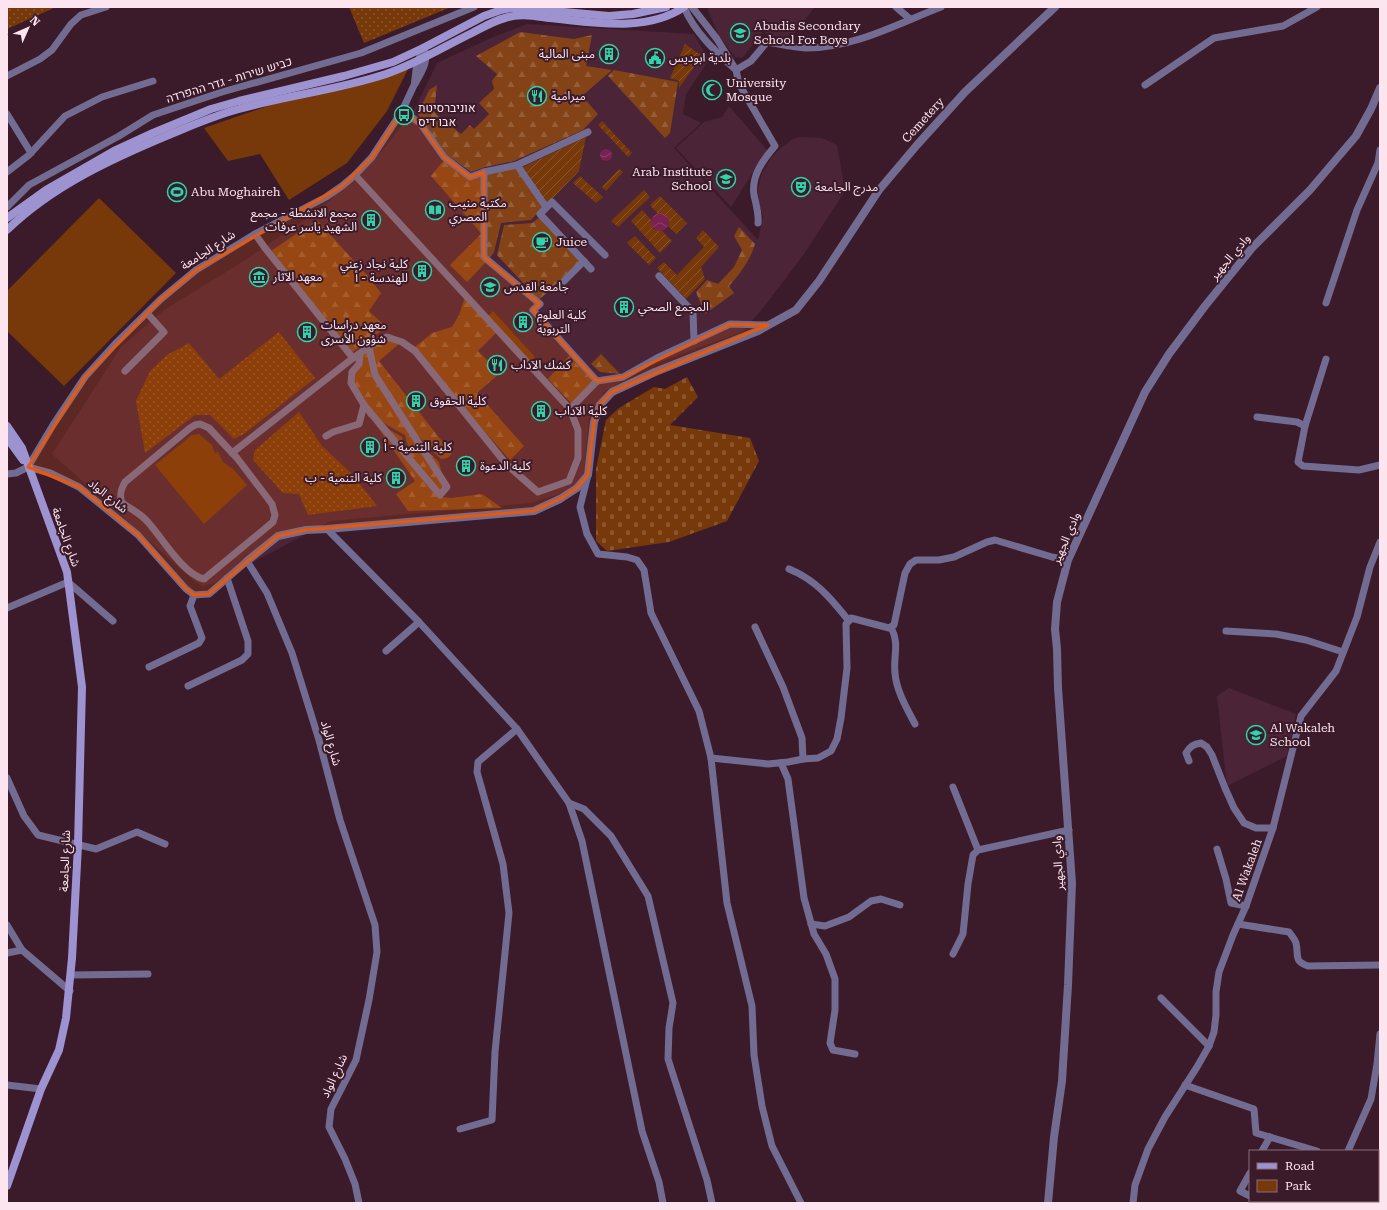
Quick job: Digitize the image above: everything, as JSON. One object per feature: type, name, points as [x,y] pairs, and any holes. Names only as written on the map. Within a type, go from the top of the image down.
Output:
[{"type":"main road","points":[[425,52],[484,16],[511,8],[608,16],[633,14],[666,7]]},
{"type":"main road","points":[[7,218],[46,190],[114,151],[211,109],[344,76],[425,52],[505,17],[523,15],[621,25],[653,20],[672,14],[684,7]]},
{"type":"main road","points":[[7,230],[33,208],[65,185],[122,156],[196,124],[239,109],[349,85],[419,61]]},
{"type":"main road","points":[[7,426],[22,448],[28,467]]},
{"type":"main road","points":[[7,438],[28,467]]},
{"type":"main road","name":"شارع الجامعة","points":[[7,1186],[41,1089],[58,1050],[66,1018],[70,991],[78,845],[82,687],[67,572],[28,467]]},
{"type":"street","points":[[7,76],[40,59],[52,50],[71,24],[81,15],[106,7]]},
{"type":"street","name":"כביש שירות - גדר ההפרדה","points":[[7,207],[29,185],[119,136],[153,115],[222,92],[361,53],[474,7]]},
{"type":"street","points":[[684,7],[688,17],[699,33],[718,54],[736,70]]},
{"type":"street","points":[[692,7],[716,38],[736,70],[739,84],[775,146],[761,163],[756,175],[754,188],[759,215],[758,223]]},
{"type":"street","points":[[896,7],[910,19]]},
{"type":"street","points":[[736,70],[751,61],[767,42],[806,48],[831,46],[876,35],[910,19],[941,7]]},
{"type":"street","name":"Cemetery","points":[[588,475],[594,422],[600,405],[612,392],[655,372],[768,325],[796,310],[819,281],[879,190],[916,145],[964,92],[1056,7]]},
{"type":"street","points":[[1145,85],[1214,38],[1282,26],[1317,7]]},
{"type":"street","name":"شارع الجامعة","points":[[415,83],[419,61],[425,52]]},
{"type":"street","name":"شارع الجامعة","points":[[28,467],[53,425],[85,378],[115,344],[161,299],[196,270],[255,234],[326,196],[342,186],[355,175],[372,157],[402,111],[423,67],[425,52]]},
{"type":"street","points":[[7,172],[31,153],[65,116],[102,97],[153,81]]},
{"type":"street","name":"وادي الجهير","points":[[1048,1203],[1054,1137],[1062,1081],[1072,883],[1055,629],[1057,602],[1068,560],[1146,392],[1169,354],[1205,306],[1252,248],[1310,190],[1356,136],[1379,92]]},
{"type":"street","points":[[402,111],[420,124],[444,157],[470,177],[484,172],[517,165],[588,132]]},
{"type":"street","points":[[7,114],[31,153]]},
{"type":"street","points":[[1326,303],[1357,210],[1378,163],[1380,150]]},
{"type":"street","points":[[517,165],[546,207]]},
{"type":"street","points":[[484,172],[484,257],[540,304],[533,310],[598,381]]},
{"type":"street","points":[[232,453],[374,343],[386,337],[402,342],[415,351],[507,465],[538,492],[569,481],[578,458],[578,430],[570,409],[355,175]]},
{"type":"street","points":[[591,269],[540,214],[546,207],[552,202],[605,254]]},
{"type":"street","points":[[255,234],[356,357],[358,364],[352,372],[351,383],[364,405],[440,495],[447,487],[375,375],[369,347]]},
{"type":"street","points":[[564,281],[584,261]]},
{"type":"street","points":[[659,276],[693,312],[694,341]]},
{"type":"street","points":[[125,371],[164,332],[147,312]]},
{"type":"street","points":[[570,409],[598,381],[623,378],[657,358],[730,324],[768,325]]},
{"type":"street","points":[[1326,359],[1305,426],[1298,462],[1303,466],[1360,470],[1380,464]]},
{"type":"street","points":[[326,436],[359,424],[364,405]]},
{"type":"street","points":[[1257,417],[1297,422],[1305,426]]},
{"type":"street","points":[[200,424],[209,428],[232,453],[272,504],[276,515],[273,522],[210,575],[204,579],[196,578],[183,565],[145,519],[122,503],[121,489],[125,482],[195,425],[200,424]]},
{"type":"street","points":[[7,474],[16,473],[28,467]]},
{"type":"street","name":"شارع الواد","points":[[28,467],[50,473],[79,486],[138,535],[194,596]]},
{"type":"street","points":[[149,667],[199,643],[202,638],[190,606],[194,596],[209,594],[278,536],[306,530],[534,511],[577,488],[588,475]]},
{"type":"street","points":[[588,475],[580,507],[587,534],[598,554],[627,557],[637,560],[644,570],[652,613],[699,711],[711,758],[727,903],[752,1006],[754,1055],[762,1106],[772,1146],[801,1203]]},
{"type":"street","points":[[327,529],[419,622],[518,729],[569,803],[582,841],[642,1131],[659,1182],[663,1203]]},
{"type":"street","points":[[891,627],[894,625],[905,573],[910,564],[916,560],[939,560],[954,557],[995,540],[1052,557],[1068,560]]},
{"type":"street","name":"Al Wakaleh","points":[[1133,1203],[1135,1185],[1148,1149],[1209,1046],[1214,1032],[1216,992],[1219,972],[1246,906],[1273,828],[1301,716],[1336,671],[1357,617],[1370,567],[1380,542]]},
{"type":"street","name":"شارع الواد","points":[[247,561],[267,593],[292,653],[319,740],[340,820],[376,925],[377,952],[370,1000],[356,1060],[331,1109],[329,1127],[355,1184],[359,1203]]},
{"type":"street","points":[[789,569],[804,576],[818,587],[849,621]]},
{"type":"street","points":[[188,686],[242,660],[248,654],[248,641],[227,578]]},
{"type":"street","points":[[7,608],[68,582],[114,621]]},
{"type":"street","points":[[711,758],[768,764],[818,758],[831,751],[837,738],[847,668],[846,624],[851,618],[889,628],[891,627]]},
{"type":"street","points":[[386,651],[419,622]]},
{"type":"street","points":[[755,627],[783,688],[802,738],[803,759]]},
{"type":"street","points":[[891,627],[896,637],[896,679],[907,709],[915,724]]},
{"type":"street","points":[[1226,631],[1276,634],[1306,640],[1344,652]]},
{"type":"street","points":[[460,1129],[492,1120],[495,1052],[509,912],[503,864],[477,772],[478,762],[518,729]]},
{"type":"street","points":[[1189,762],[1186,753],[1190,747],[1201,743],[1207,747],[1212,755],[1234,808],[1244,823],[1256,828],[1273,828]]},
{"type":"street","points":[[781,763],[788,779],[804,898],[814,934],[826,954],[835,979],[835,1010],[830,1043],[833,1050],[855,1054]]},
{"type":"street","points":[[7,778],[24,816],[38,835],[96,849],[137,832],[165,844]]},
{"type":"street","points":[[953,787],[978,850]]},
{"type":"street","points":[[569,803],[584,809],[611,836],[648,896],[673,1003],[668,1028],[668,1059],[707,1180],[712,1203]]},
{"type":"street","points":[[953,954],[963,934],[968,884],[973,855],[978,850],[1069,830]]},
{"type":"street","points":[[1218,849],[1231,903],[1246,906]]},
{"type":"street","points":[[811,924],[825,926],[849,917],[871,901],[882,899],[900,905]]},
{"type":"street","points":[[1238,924],[1289,932],[1296,941],[1297,958],[1302,964],[1308,966],[1380,965]]},
{"type":"street","points":[[7,925],[22,950],[70,991]]},
{"type":"street","points":[[7,953],[22,950]]},
{"type":"street","points":[[71,975],[148,974]]},
{"type":"street","points":[[1161,998],[1209,1046]]},
{"type":"street","points":[[1348,1150],[1371,1099],[1380,1034]]},
{"type":"street","points":[[1185,1085],[1254,1109],[1256,1133],[1314,1150]]},
{"type":"street","points":[[7,1086],[41,1089]]},
{"type":"street","points":[[1263,1150],[1270,1137]]},
{"type":"street","points":[[1249,1175],[1240,1191],[1249,1196]]},
{"type":"highlighted area","points":[[402,111],[420,123],[444,157],[470,177],[484,172],[484,257],[540,304],[533,310],[597,381],[623,377],[730,324],[768,325],[612,392],[600,405],[594,422],[588,475],[577,488],[560,499],[534,511],[306,530],[278,536],[209,594],[194,595],[186,589],[138,535],[79,487],[28,467],[85,377],[161,299],[196,270],[342,186],[372,157]]},
{"type":"shaded area","name":"Abudis Secondary School For Boys","points":[[708,7],[815,7],[789,40],[768,35],[764,31],[742,58],[735,57],[719,36]]},
{"type":"shaded area","name":"جامعة القدس","points":[[527,24],[694,34],[709,60],[686,94],[683,114],[701,123],[674,148],[758,240],[763,216],[759,204],[758,188],[762,173],[772,157],[793,139],[799,137],[822,138],[837,145],[845,191],[804,254],[764,307],[742,332],[649,366],[604,392],[589,419],[584,473],[579,482],[563,493],[531,503],[331,521],[212,584],[202,586],[193,580],[52,454],[121,347],[164,310],[234,267],[320,210],[381,152],[413,112],[437,63],[491,38]]},
{"type":"shaded area","name":"Arab Institute School","points":[[729,106],[767,150],[731,207],[676,148],[704,122],[722,117]]},
{"type":"shaded area","name":"Al Wakaleh School","points":[[1229,688],[1296,714],[1287,756],[1227,786],[1217,696]]},
{"type":"green space","points":[[7,7],[56,7],[7,29]]},
{"type":"green space","points":[[349,7],[451,7],[364,43]]},
{"type":"green space","points":[[520,32],[574,39],[592,35],[586,66],[612,70],[582,96],[598,114],[583,130],[514,161],[485,167],[471,172],[446,154],[422,122],[418,114],[429,90],[437,85],[434,112],[461,134],[470,125],[474,129],[489,114],[479,103],[494,89],[492,81],[497,74],[476,56]]},
{"type":"green space","points":[[685,44],[702,56],[679,88],[679,81],[670,78]]},
{"type":"green space","points":[[408,69],[387,111],[347,163],[289,200],[260,154],[228,161],[204,128],[297,96]]},
{"type":"green space","points":[[614,70],[678,82],[670,133],[665,138],[608,76]]},
{"type":"green space","points":[[602,121],[632,153],[628,157],[598,125]]},
{"type":"green space","points":[[586,137],[579,171],[547,204],[521,168]]},
{"type":"green space","points":[[444,160],[470,179],[482,175],[481,233],[431,176]]},
{"type":"green space","points":[[516,168],[543,207],[531,220],[501,223],[494,252],[489,259],[487,256],[486,173]]},
{"type":"green space","points":[[619,169],[623,172],[606,191],[602,187]]},
{"type":"green space","points":[[580,176],[603,197],[596,203],[573,183]]},
{"type":"green space","points":[[644,190],[650,197],[618,227],[611,221]]},
{"type":"green space","points":[[660,196],[687,223],[676,234],[668,226],[669,221],[667,217],[663,214],[658,214],[650,205]]},
{"type":"green space","points":[[99,198],[176,273],[64,386],[7,331],[7,291]]},
{"type":"green space","points":[[642,210],[651,220],[653,229],[662,231],[672,241],[660,253],[631,221]]},
{"type":"green space","points":[[540,217],[580,261],[539,300],[497,255],[504,225],[532,223]]},
{"type":"green space","points":[[317,220],[366,274],[381,293],[369,311],[386,327],[353,352],[271,251]]},
{"type":"green space","points":[[739,227],[755,244],[753,250],[745,266],[729,286],[734,293],[705,314],[696,292],[707,280],[718,284],[734,267],[742,250],[734,236]]},
{"type":"green space","points":[[703,230],[719,247],[701,267],[705,279],[686,299],[657,268],[664,262],[677,275],[704,247],[696,238]]},
{"type":"green space","points":[[481,234],[486,262],[467,282],[450,265]]},
{"type":"green space","points":[[635,236],[656,258],[649,265],[627,243]]},
{"type":"green space","points":[[465,297],[497,332],[478,351],[500,373],[477,393],[524,446],[510,460],[453,396],[415,347],[432,333],[452,327],[459,315]]},
{"type":"green space","points":[[493,311],[535,357],[530,362],[488,316]]},
{"type":"green space","points":[[279,332],[315,378],[244,434],[234,439],[210,415],[195,415],[145,453],[136,401],[150,371],[167,355],[189,343],[219,379]]},
{"type":"green space","points":[[387,339],[400,343],[379,361],[452,454],[447,458],[441,459],[413,431],[377,374],[371,348]]},
{"type":"green space","points":[[368,350],[373,375],[410,434],[439,462],[445,487],[440,492],[411,459],[405,435],[366,411],[353,382],[354,373],[361,356]]},
{"type":"green space","points":[[601,354],[620,374],[600,372],[591,364]]},
{"type":"green space","points":[[569,356],[593,381],[571,403],[548,379]]},
{"type":"green space","points":[[687,377],[698,397],[670,425],[750,438],[759,461],[727,521],[669,542],[607,551],[596,541],[596,469],[606,420],[619,408],[654,387],[665,389]]},
{"type":"green space","points":[[299,412],[322,446],[352,474],[377,506],[308,515],[299,494],[283,493],[253,460],[255,450]]},
{"type":"green space","points":[[366,414],[402,437],[407,460],[441,497],[451,498],[482,494],[502,508],[408,511],[396,494],[415,481],[374,422]]},
{"type":"green space","points":[[199,434],[212,445],[215,453],[218,452],[223,462],[234,470],[247,485],[204,524],[155,465],[192,435]]},
{"type":"water","points":[[604,149],[608,149],[612,155],[608,161],[604,161],[600,157],[600,153]]},
{"type":"water","points":[[660,213],[666,216],[669,222],[666,228],[660,231],[654,228],[651,222],[654,216]]},
{"type":"place","name":"Abudis Secondary School For Boys","points":[[740,33]]},
{"type":"place","name":"مبنى المالية","points":[[609,54]]},
{"type":"place","name":"بلدية ابوديس","points":[[655,58]]},
{"type":"place","name":"University Mosque","points":[[712,90]]},
{"type":"place","name":"ميرامية","points":[[537,96]]},
{"type":"place","name":"אוניברסיטת אבו דיס","points":[[404,115]]},
{"type":"place","name":"Arab Institute School","points":[[726,179]]},
{"type":"place","name":"مدرج الجامعة","points":[[801,187]]},
{"type":"place","name":"Abu Moghaireh","points":[[177,192]]},
{"type":"place","name":"مكتبة منيب المصري","points":[[435,210]]},
{"type":"place","name":"مجمع الانشطة - مجمع الشهيد ياسر عرفات","points":[[371,220]]},
{"type":"place","name":"Juice","points":[[542,242]]},
{"type":"place","name":"كلية نجاد زعني للهندسة - أ","points":[[422,271]]},
{"type":"place","name":"معهد الآثار","points":[[259,277]]},
{"type":"place","name":"جامعة القدس","points":[[490,287]]},
{"type":"place","name":"المجمع الصحي","points":[[624,307]]},
{"type":"place","name":"كلية العلوم التربوية","points":[[523,322]]},
{"type":"place","name":"معهد دراسات شؤون الأسرى","points":[[307,332]]},
{"type":"place","name":"كشك الآداب","points":[[497,365]]},
{"type":"place","name":"كلية الحقوق","points":[[416,401]]},
{"type":"place","name":"كلية الآداب","points":[[541,411]]},
{"type":"place","name":"كلية التنمية - أ","points":[[370,447]]},
{"type":"place","name":"كلية الدعوة","points":[[466,466]]},
{"type":"place","name":"كلية التنمية - ب","points":[[396,478]]},
{"type":"place","name":"Al Wakaleh School","points":[[1256,735]]}]
